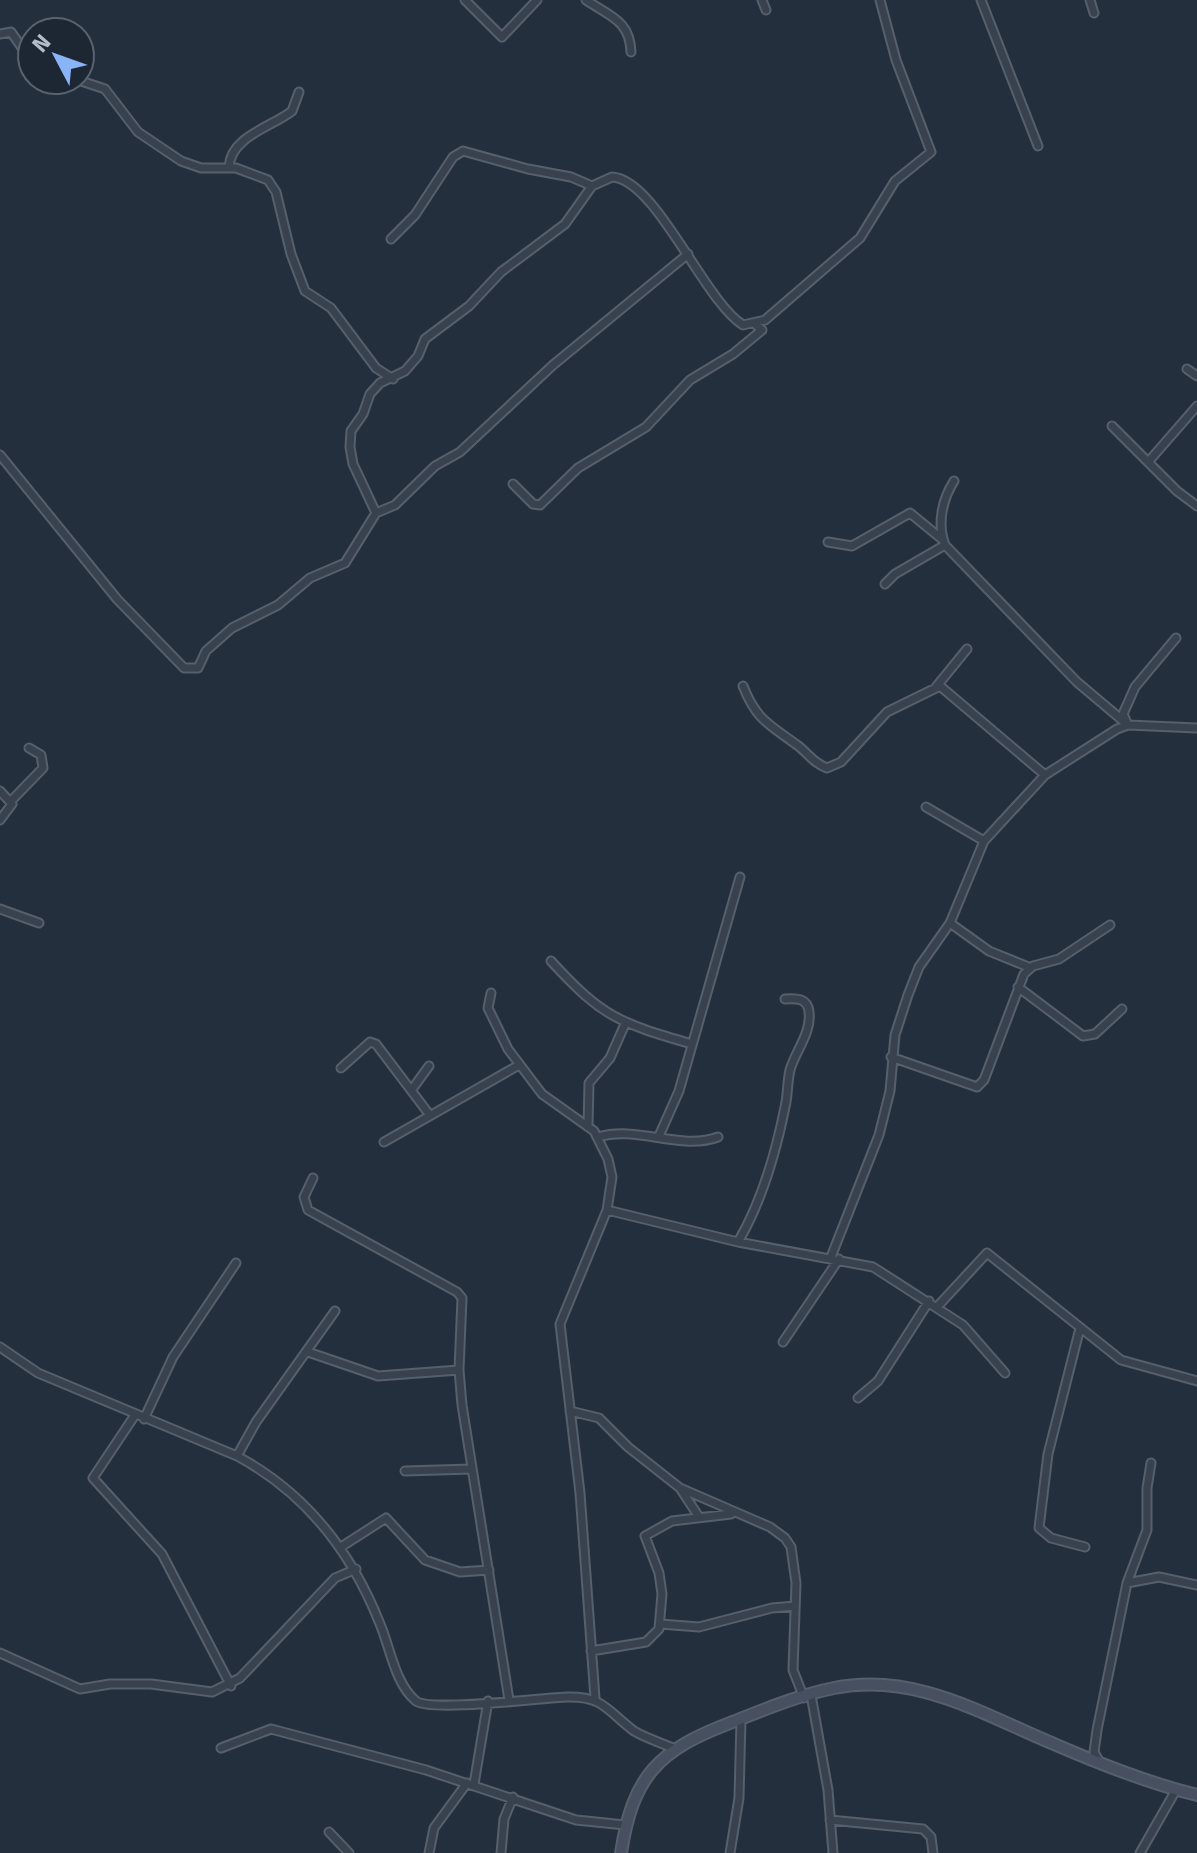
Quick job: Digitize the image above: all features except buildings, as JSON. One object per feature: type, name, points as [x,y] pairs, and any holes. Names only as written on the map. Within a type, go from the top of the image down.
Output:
[{"type":"main road","points":[[621,1853],[625,1825],[656,1764],[673,1748],[741,1719],[834,1688],[871,1685],[937,1692],[1100,1763],[1197,1795]]},
{"type":"street","points":[[465,0],[502,37],[537,0]]},
{"type":"street","points":[[586,0],[612,14],[627,30],[631,52]]},
{"type":"street","points":[[762,0],[766,10]]},
{"type":"street","points":[[756,325],[860,238],[895,181],[931,152],[896,60],[880,0]]},
{"type":"street","points":[[981,0],[1038,146]]},
{"type":"street","points":[[1090,0],[1094,13]]},
{"type":"street","points":[[96,88],[111,94],[138,132],[172,156],[201,168],[229,167],[260,176],[273,186],[291,254],[305,291],[331,308],[376,368],[393,379]]},
{"type":"street","points":[[229,167],[239,145],[261,128],[292,111],[299,92]]},
{"type":"street","points":[[391,239],[415,215],[453,157],[463,151],[571,177],[592,186]]},
{"type":"street","points":[[376,513],[353,464],[351,431],[374,389],[393,379],[412,363],[430,334],[469,306],[525,251],[565,224],[592,186],[612,177],[632,184],[688,254],[733,318],[743,325],[756,325],[762,330],[753,340],[704,368],[646,427],[578,468],[540,505],[533,504],[513,484]]},
{"type":"street","points":[[0,455],[117,599],[190,671],[198,668],[206,651],[232,628],[278,605],[310,578],[345,563],[376,513],[395,505],[413,491],[435,466],[460,452],[553,365],[688,254]]},
{"type":"street","points":[[1187,369],[1197,376]]},
{"type":"street","points":[[1149,461],[1197,406]]},
{"type":"street","points":[[1112,426],[1197,506]]},
{"type":"street","points":[[944,543],[943,509],[954,481]]},
{"type":"street","points":[[828,542],[852,546],[910,513],[944,543],[1077,682],[1128,725]]},
{"type":"street","points":[[885,584],[895,574],[944,543]]},
{"type":"street","points":[[1128,725],[1123,714],[1135,687],[1176,638]]},
{"type":"street","points":[[932,692],[967,649]]},
{"type":"street","points":[[743,686],[764,723],[796,744],[815,763],[827,768],[841,762],[887,712],[940,686],[1045,775]]},
{"type":"street","points":[[783,1342],[835,1258],[879,1135],[890,1091],[891,1057],[908,995],[919,967],[950,923],[984,841],[1045,775],[1128,725],[1197,728]]},
{"type":"street","points":[[0,820],[9,811],[11,801],[43,768],[41,755],[29,748]]},
{"type":"street","points":[[0,791],[11,801]]},
{"type":"street","points":[[926,807],[984,841]]},
{"type":"street","points":[[659,1136],[679,1091],[740,877]]},
{"type":"street","points":[[0,909],[39,923]]},
{"type":"street","points":[[950,923],[984,948],[1027,971]]},
{"type":"street","points":[[891,1057],[977,1087],[984,1080],[1018,987],[1027,971],[1059,959],[1110,925]]},
{"type":"street","points":[[551,961],[603,1012],[625,1024],[692,1044]]},
{"type":"street","points":[[1018,987],[1083,1036],[1095,1034],[1122,1009]]},
{"type":"street","points":[[491,993],[488,1008],[491,1020],[519,1065],[542,1094],[598,1137],[612,1177],[607,1210],[560,1324],[580,1493],[595,1698]]},
{"type":"street","points":[[738,1242],[773,1154],[785,1110],[790,1070],[807,1028],[809,1012],[806,1004],[798,998],[785,999]]},
{"type":"street","points":[[588,1127],[589,1083],[610,1058],[625,1024]]},
{"type":"street","points":[[341,1068],[361,1048],[370,1042],[376,1044],[413,1088],[429,1114]]},
{"type":"street","points":[[384,1142],[519,1065]]},
{"type":"street","points":[[413,1088],[429,1066]]},
{"type":"street","points":[[598,1137],[619,1133],[692,1142],[718,1137]]},
{"type":"street","points":[[313,1178],[303,1203],[308,1210],[457,1292],[462,1298],[459,1370],[509,1700]]},
{"type":"street","points":[[607,1210],[738,1242],[873,1267],[967,1328],[1005,1373]]},
{"type":"street","points":[[937,1307],[987,1253],[1121,1360],[1197,1381]]},
{"type":"street","points":[[231,1686],[162,1554],[93,1478],[140,1417],[173,1357],[236,1263]]},
{"type":"street","points":[[858,1398],[878,1381],[929,1301]]},
{"type":"street","points":[[237,1456],[256,1422],[335,1311]]},
{"type":"street","points":[[1080,1328],[1048,1454],[1039,1528],[1051,1538],[1085,1547]]},
{"type":"street","points":[[0,1347],[38,1373],[237,1456],[259,1468],[298,1499],[341,1547],[356,1569],[403,1684],[417,1702],[438,1707],[488,1701],[595,1698],[636,1732],[673,1748]]},
{"type":"street","points":[[308,1352],[378,1376],[459,1370]]},
{"type":"street","points":[[570,1411],[599,1418],[628,1447],[680,1488],[733,1514],[770,1527],[791,1547],[795,1606],[793,1670],[807,1697],[830,1820],[833,1853]]},
{"type":"street","points":[[1100,1763],[1094,1752],[1097,1730],[1127,1583],[1147,1530],[1147,1488],[1151,1463]]},
{"type":"street","points":[[405,1471],[472,1469]]},
{"type":"street","points":[[680,1488],[699,1517]]},
{"type":"street","points":[[591,1651],[646,1642],[660,1624],[659,1573],[645,1536],[672,1521],[733,1514]]},
{"type":"street","points":[[341,1547],[386,1518],[425,1560],[460,1572],[489,1570]]},
{"type":"street","points":[[0,1653],[80,1689],[110,1684],[151,1684],[204,1693],[231,1686],[335,1578],[356,1569]]},
{"type":"street","points":[[1127,1583],[1159,1577],[1197,1585]]},
{"type":"street","points":[[660,1624],[699,1627],[772,1608],[795,1606]]},
{"type":"street","points":[[429,1853],[434,1828],[470,1784],[488,1701]]},
{"type":"street","points":[[730,1853],[739,1798],[741,1719]]},
{"type":"street","points":[[221,1748],[271,1729],[470,1784],[576,1820],[625,1825]]},
{"type":"street","points":[[1140,1853],[1176,1790]]},
{"type":"street","points":[[501,1852],[504,1819],[513,1797]]},
{"type":"street","points":[[830,1820],[923,1829],[931,1837],[933,1853]]},
{"type":"street","points":[[329,1832],[349,1853]]}]
